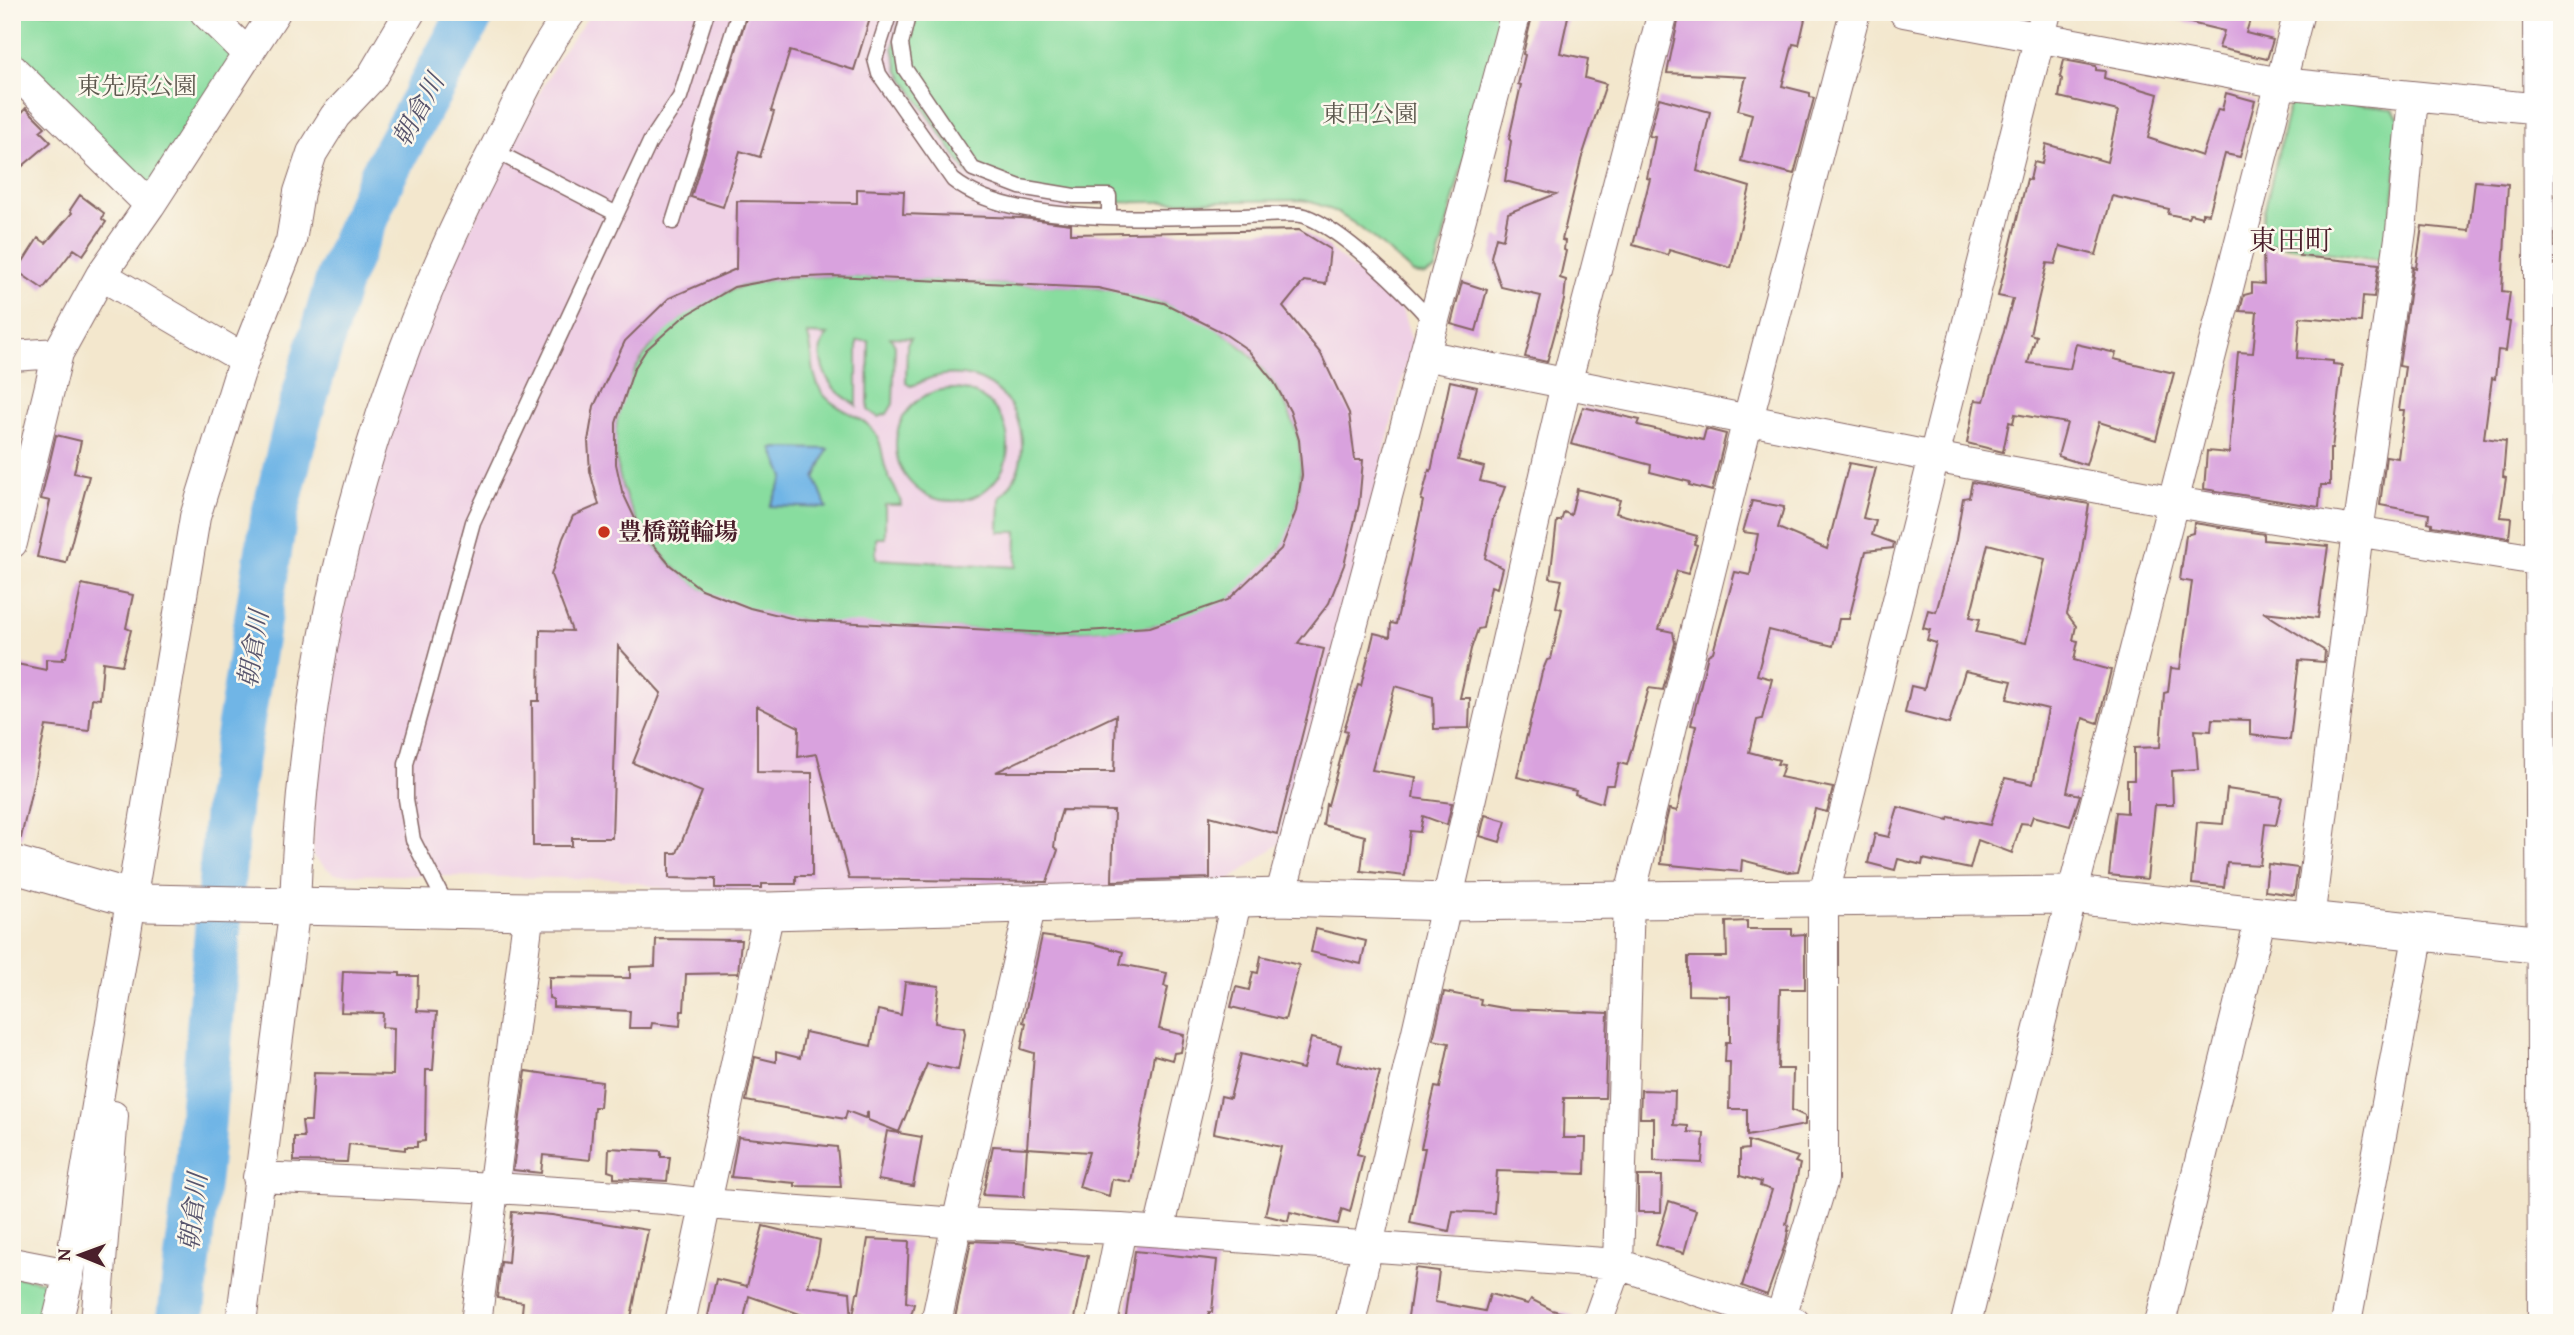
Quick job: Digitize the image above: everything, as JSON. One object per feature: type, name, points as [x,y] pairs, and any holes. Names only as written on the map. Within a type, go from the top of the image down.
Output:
[{"type":"street","points":[[205,12],[248,54]]},
{"type":"street","points":[[12,543],[58,353],[101,275],[150,205],[275,12]]},
{"type":"street","points":[[96,1323],[98,1277],[139,902],[195,517],[244,359],[291,242],[299,192],[312,153],[335,116],[371,78],[410,12]]},
{"type":"street","points":[[241,1323],[305,768],[329,608],[346,532],[403,351],[460,214],[529,82],[571,12]]},
{"type":"street","points":[[1280,897],[1516,12]]},
{"type":"street","points":[[1350,1323],[1365,1247],[1566,384],[1663,12]]},
{"type":"street","points":[[1597,1323],[1618,1264],[1629,899],[1748,419],[1855,12]]},
{"type":"street","points":[[1904,12],[2042,25],[2281,83],[2551,110]]},
{"type":"street","points":[[1966,1323],[2072,895],[2299,12]]},
{"type":"street","points":[[2538,12],[2551,110],[2552,946],[2543,1323]]},
{"type":"street","points":[[258,1177],[665,1199],[957,1223],[1121,1228],[1618,1264],[1785,1321],[1823,1179],[1823,898],[2042,25]]},
{"type":"street","points":[[12,69],[150,205]]},
{"type":"street","points":[[2309,920],[2358,532],[2401,231],[2413,97]]},
{"type":"street","points":[[101,275],[244,359]]},
{"type":"street","points":[[12,356],[58,353]]},
{"type":"street","points":[[1424,355],[2174,502],[2551,562]]},
{"type":"street","points":[[12,864],[139,902],[529,911],[769,911],[1280,897],[1447,902],[2072,895],[2552,946]]},
{"type":"street","points":[[1159,1231],[1237,898]]},
{"type":"street","points":[[57,1323],[69,1274],[139,902]]},
{"type":"street","points":[[936,1323],[1031,904]]},
{"type":"street","points":[[476,1323],[529,911]]},
{"type":"street","points":[[680,1323],[769,911]]},
{"type":"street","points":[[2160,1323],[2261,916]]},
{"type":"street","points":[[2346,1323],[2419,932]]},
{"type":"street","points":[[1102,1323],[1121,1228]]},
{"type":"street","points":[[12,1263],[69,1274]]},
{"type":"lane","points":[[449,909],[413,840],[406,799],[406,764],[473,522],[649,142],[680,97],[707,12]]},
{"type":"lane","points":[[673,222],[739,12]]},
{"type":"lane","points":[[890,12],[875,59],[879,74],[954,180],[962,187],[1008,205],[1047,212],[1109,217],[1304,215],[1338,236],[1408,295],[1433,323]]},
{"type":"lane","points":[[909,12],[901,44],[905,69],[973,169],[1020,187],[1074,195],[1109,196],[1109,217]]},
{"type":"lane","points":[[493,150],[615,213]]},
{"type":"shaded area","points":[[592,12],[902,12],[894,48],[898,70],[967,173],[1071,203],[1071,234],[1330,249],[1402,310],[1412,342],[1287,838],[1218,889],[673,894],[662,888],[618,879],[334,874],[313,857],[314,796],[342,616],[365,518],[404,383],[447,275],[516,137],[559,57]]},
{"type":"green space","name":"東先原公園","points":[[12,12],[205,12],[248,54],[150,205],[12,69]]},
{"type":"green space","name":"東田公園","points":[[902,12],[1502,12],[1435,270],[1425,275],[1413,273],[1348,219],[1318,204],[1302,200],[1071,203],[1017,194],[967,173],[898,70],[893,48]]},
{"type":"green space","points":[[2293,97],[2393,109],[2402,123],[2386,261],[2257,242]]},
{"type":"green space","points":[[832,276],[1064,285],[1103,289],[1166,304],[1195,316],[1222,332],[1245,350],[1266,373],[1283,400],[1296,431],[1301,458],[1297,508],[1288,537],[1281,549],[1250,582],[1225,602],[1166,623],[1133,629],[1013,631],[814,622],[761,612],[721,599],[699,588],[660,552],[632,510],[619,473],[616,436],[622,400],[637,366],[660,336],[691,311],[729,291],[754,283]],"holes":[[[807,334],[828,335],[821,347],[823,369],[834,388],[857,406],[857,341],[869,341],[868,410],[878,417],[887,414],[893,404],[895,345],[890,337],[911,338],[907,344],[906,382],[910,386],[937,376],[961,375],[990,385],[1004,397],[1014,412],[1022,448],[1019,466],[1012,482],[1000,497],[999,532],[1017,532],[1016,567],[876,559],[876,538],[885,538],[885,505],[901,505],[885,466],[876,434],[864,422],[827,398],[817,384]]]},
{"type":"green space","points":[[952,389],[973,393],[992,405],[1004,424],[1008,445],[1004,466],[992,485],[973,497],[952,501],[931,497],[912,485],[900,466],[896,445],[900,424],[912,405],[931,393]]},
{"type":"green space","points":[[12,1276],[55,1284],[46,1323],[12,1323]]},
{"type":"water","points":[[772,448],[828,449],[815,478],[827,508],[770,506],[784,477]]},
{"type":"building","points":[[748,12],[872,12],[854,70],[790,51],[760,157],[740,151],[723,207],[691,197]]},
{"type":"building","points":[[1533,12],[1569,12],[1560,53],[1588,59],[1585,78],[1606,84],[1581,160],[1562,240],[1565,241],[1566,251],[1560,278],[1566,280],[1564,300],[1547,362],[1525,357],[1541,296],[1501,287],[1491,257],[1496,237],[1503,239],[1508,213],[1556,194],[1505,181],[1511,141],[1509,139],[1521,85],[1518,84]]},
{"type":"building","points":[[1680,12],[1777,12],[1805,19],[1799,45],[1793,44],[1782,86],[1810,93],[1810,97],[1814,98],[1794,174],[1741,161],[1752,114],[1738,110],[1746,77],[1667,73]]},
{"type":"building","points":[[2179,12],[2247,12],[2246,18],[2250,20],[2246,33],[2273,40],[2267,59],[2219,48],[2224,31],[2178,20]]},
{"type":"building","points":[[2064,60],[2096,66],[2096,70],[2105,71],[2104,78],[2158,94],[2148,138],[2202,156],[2218,109],[2222,110],[2226,93],[2255,101],[2240,157],[2225,154],[2209,214],[2202,213],[2202,217],[2190,214],[2188,218],[2168,214],[2169,209],[2112,196],[2096,255],[2060,246],[2055,264],[2047,263],[2030,334],[2036,336],[2028,363],[2070,369],[2076,344],[2116,353],[2114,359],[2174,373],[2156,440],[2099,422],[2086,465],[2058,456],[2067,423],[2015,414],[2013,423],[2009,422],[2003,452],[1967,443],[1975,400],[1984,401],[2013,299],[1998,296],[2027,179],[2030,180],[2034,162],[2042,164],[2046,144],[2107,162],[2118,111],[2059,97]]},
{"type":"building","points":[[1659,98],[1710,112],[1697,171],[1750,187],[1731,268],[1669,250],[1668,255],[1633,245],[1650,179],[1647,178],[1655,137],[1649,136]]},
{"type":"building","points":[[26,108],[45,127],[40,131],[51,142],[12,175],[12,123]]},
{"type":"building","points":[[2475,181],[2508,184],[2502,291],[2510,292],[2506,321],[2510,322],[2506,351],[2498,350],[2484,438],[2506,441],[2503,477],[2506,478],[2500,517],[2511,518],[2509,538],[2432,526],[2432,523],[2428,522],[2429,514],[2380,505],[2386,456],[2398,458],[2404,410],[2399,410],[2405,367],[2399,366],[2413,267],[2416,268],[2422,226],[2469,231]]},
{"type":"building","name":"豊橋競輪場","points":[[857,189],[904,191],[903,214],[1022,218],[1071,224],[1071,234],[1299,230],[1330,249],[1326,284],[1304,281],[1283,307],[1321,354],[1349,413],[1355,460],[1363,460],[1359,504],[1344,565],[1329,603],[1298,643],[1324,649],[1277,834],[1210,816],[1210,878],[1112,881],[1114,811],[1062,810],[1054,847],[1058,850],[1047,882],[849,879],[817,754],[798,757],[799,727],[757,706],[757,772],[812,773],[812,876],[796,876],[796,884],[762,884],[762,888],[715,888],[715,879],[669,878],[669,853],[677,853],[702,792],[633,763],[661,693],[618,646],[612,838],[572,838],[572,846],[533,846],[532,701],[539,701],[540,630],[572,631],[551,575],[573,516],[599,505],[590,471],[588,441],[594,406],[625,341],[669,298],[736,269],[737,201],[857,203]],"holes":[[[832,276],[1098,288],[1164,303],[1222,332],[1248,350],[1274,382],[1290,411],[1299,440],[1302,475],[1296,511],[1281,549],[1228,600],[1150,627],[1052,633],[799,620],[750,608],[701,589],[670,565],[653,545],[638,525],[622,491],[616,464],[616,423],[634,369],[646,350],[682,318],[734,287],[782,278]],[[1116,715],[1114,772],[996,772]]]},
{"type":"building","points":[[80,195],[104,213],[102,219],[106,222],[83,255],[74,249],[43,289],[17,271],[38,238],[46,243],[72,213],[70,210]]},
{"type":"building","points":[[2263,249],[2300,253],[2299,256],[2379,264],[2374,297],[2363,296],[2361,322],[2300,317],[2297,358],[2333,361],[2333,364],[2342,365],[2330,449],[2330,485],[2321,485],[2319,507],[2204,489],[2207,451],[2229,453],[2238,352],[2253,353],[2257,312],[2240,311],[2244,295],[2252,293],[2252,283],[2264,284]]},
{"type":"building","points":[[1462,282],[1487,290],[1476,331],[1451,324]]},
{"type":"building","points":[[1450,381],[1477,387],[1458,460],[1484,467],[1480,481],[1505,487],[1493,519],[1485,558],[1502,568],[1497,588],[1491,586],[1483,628],[1478,629],[1471,649],[1460,698],[1470,698],[1469,728],[1434,729],[1433,697],[1395,686],[1372,770],[1416,777],[1413,798],[1452,803],[1447,825],[1423,816],[1420,832],[1410,831],[1405,876],[1361,871],[1365,836],[1323,825],[1326,804],[1328,805],[1348,731],[1344,730],[1358,685],[1361,686],[1374,633],[1390,637],[1391,623],[1396,624],[1423,501],[1421,500],[1429,470],[1431,471]]},
{"type":"building","points":[[1583,407],[1640,420],[1638,425],[1703,440],[1706,429],[1726,434],[1712,491],[1689,485],[1690,482],[1650,472],[1651,465],[1571,444]]},
{"type":"building","points":[[56,435],[81,441],[74,473],[89,476],[66,563],[37,557],[50,501],[41,499]]},
{"type":"building","points":[[1849,463],[1876,468],[1863,518],[1876,521],[1872,535],[1894,543],[1893,548],[1866,551],[1849,619],[1839,619],[1833,646],[1769,630],[1757,675],[1772,679],[1762,719],[1757,720],[1749,752],[1779,760],[1777,764],[1784,765],[1780,777],[1833,788],[1827,812],[1815,809],[1798,871],[1788,872],[1742,860],[1741,872],[1661,864],[1663,834],[1669,809],[1677,811],[1696,726],[1691,725],[1708,655],[1713,652],[1735,572],[1750,575],[1758,534],[1743,532],[1752,501],[1784,507],[1778,528],[1827,549]]},
{"type":"building","points":[[1972,482],[2089,504],[2080,563],[2067,614],[2076,626],[2073,640],[2078,641],[2074,660],[2111,670],[2098,723],[2083,718],[2067,792],[2080,795],[2070,826],[2033,816],[2030,824],[2021,823],[2012,853],[1978,840],[1970,869],[1923,859],[1922,865],[1898,859],[1895,870],[1868,863],[1875,834],[1889,837],[1898,807],[1948,820],[1949,817],[1990,825],[2005,778],[2033,784],[2048,709],[2007,699],[2012,681],[1965,671],[1949,724],[1905,713],[1911,686],[1924,689],[1936,643],[1927,640],[1930,630],[1923,628],[1928,610],[1936,612],[1956,540],[1963,498],[1969,497]],"holes":[[[1988,544],[2045,559],[2026,643],[1976,632],[1980,619],[1970,617]]]},
{"type":"building","points":[[1577,489],[1620,500],[1616,513],[1697,536],[1688,574],[1677,571],[1659,629],[1673,632],[1675,643],[1663,690],[1649,688],[1627,765],[1619,763],[1614,785],[1606,785],[1602,803],[1575,794],[1576,791],[1517,777],[1542,672],[1547,660],[1551,659],[1562,609],[1556,607],[1562,580],[1550,578],[1557,521],[1561,521],[1564,512],[1571,515]]},
{"type":"building","points":[[2194,523],[2264,534],[2264,540],[2328,546],[2318,618],[2263,612],[2325,651],[2324,662],[2299,660],[2290,740],[2250,735],[2250,720],[2212,719],[2211,731],[2195,730],[2198,769],[2172,771],[2173,805],[2155,805],[2147,879],[2109,875],[2116,812],[2127,813],[2127,780],[2134,780],[2134,748],[2160,747],[2164,693],[2168,692],[2171,668],[2180,669],[2192,582],[2180,580],[2186,535],[2193,533]]},
{"type":"building","points":[[82,584],[133,595],[126,628],[131,630],[122,665],[103,662],[100,699],[92,698],[89,731],[46,726],[21,838],[12,837],[12,663],[46,670],[46,659],[63,660],[63,657],[66,657]]},
{"type":"building","points":[[2227,789],[2282,797],[2276,825],[2265,824],[2260,865],[2227,863],[2224,887],[2192,884],[2197,822],[2223,824]]},
{"type":"building","points":[[1485,815],[1506,821],[1500,842],[1480,836]]},
{"type":"building","points":[[2268,864],[2298,868],[2294,895],[2265,891]]},
{"type":"building","points":[[1747,921],[1747,929],[1792,929],[1792,935],[1805,934],[1805,989],[1780,989],[1778,1069],[1793,1069],[1792,1110],[1805,1116],[1805,1125],[1747,1136],[1747,1109],[1729,1109],[1730,1062],[1725,1062],[1726,1042],[1730,1042],[1730,996],[1688,995],[1688,957],[1727,957],[1726,922]]},
{"type":"building","points":[[1316,929],[1366,941],[1361,964],[1311,952]]},
{"type":"building","points":[[1042,936],[1091,943],[1123,952],[1120,964],[1167,973],[1164,986],[1168,987],[1159,1029],[1184,1035],[1181,1052],[1174,1053],[1172,1060],[1154,1055],[1131,1182],[1112,1179],[1109,1196],[1079,1187],[1089,1152],[1027,1148],[1034,1053],[1021,1049],[1026,1023],[1023,1022]]},
{"type":"building","points":[[656,939],[741,940],[738,973],[686,974],[684,1011],[681,1011],[680,1026],[652,1023],[651,1028],[629,1028],[630,1011],[553,1007],[553,999],[549,998],[549,977],[630,978],[630,967],[655,966]]},
{"type":"building","points":[[1261,956],[1299,965],[1285,1020],[1231,1007],[1236,987],[1249,990],[1253,972],[1258,973]]},
{"type":"building","points":[[343,971],[418,976],[417,1011],[437,1012],[433,1070],[426,1070],[425,1141],[417,1142],[417,1147],[405,1147],[405,1150],[349,1144],[347,1162],[294,1161],[294,1137],[304,1137],[302,1121],[311,1121],[314,1073],[393,1075],[394,1028],[382,1027],[383,1013],[341,1012]]},
{"type":"building","points":[[905,982],[939,986],[935,1023],[964,1028],[965,1034],[958,1070],[927,1064],[899,1132],[868,1120],[868,1111],[865,1118],[847,1111],[845,1119],[746,1101],[755,1057],[776,1062],[776,1052],[800,1058],[805,1032],[871,1046],[878,1010],[901,1015]]},
{"type":"building","points":[[1444,992],[1481,999],[1480,1004],[1509,1009],[1608,1013],[1605,1098],[1564,1098],[1563,1138],[1586,1138],[1585,1174],[1497,1171],[1494,1213],[1453,1211],[1449,1231],[1410,1223],[1425,1148],[1421,1148],[1435,1087],[1440,1088],[1449,1043],[1433,1040]]},
{"type":"building","points":[[1311,1038],[1341,1045],[1337,1062],[1380,1072],[1357,1154],[1364,1156],[1350,1212],[1342,1209],[1338,1224],[1290,1212],[1288,1221],[1265,1215],[1281,1147],[1214,1133],[1221,1096],[1230,1098],[1241,1054],[1303,1069]]},
{"type":"building","points":[[526,1071],[602,1082],[600,1107],[594,1107],[590,1160],[543,1155],[541,1173],[513,1170]]},
{"type":"building","points":[[1641,1090],[1675,1091],[1674,1125],[1688,1126],[1688,1132],[1704,1133],[1702,1163],[1654,1161],[1654,1118],[1640,1118]]},
{"type":"building","points":[[887,1131],[922,1137],[913,1186],[878,1180]]},
{"type":"building","points":[[738,1137],[837,1147],[841,1187],[795,1186],[795,1183],[731,1177]]},
{"type":"building","points":[[1748,1141],[1798,1157],[1795,1162],[1800,1164],[1786,1224],[1789,1225],[1786,1242],[1767,1295],[1742,1286],[1772,1190],[1760,1186],[1761,1182],[1740,1176],[1740,1150],[1748,1149]]},
{"type":"building","points":[[993,1146],[1027,1148],[1024,1197],[983,1195]]},
{"type":"building","points":[[609,1148],[661,1151],[661,1157],[670,1157],[667,1181],[614,1178],[614,1173],[608,1171]]},
{"type":"building","points":[[1638,1176],[1662,1176],[1661,1212],[1638,1212]]},
{"type":"building","points":[[1669,1201],[1696,1210],[1684,1253],[1656,1245]]},
{"type":"building","points":[[512,1212],[552,1215],[648,1230],[630,1323],[521,1323],[523,1302],[497,1298],[501,1262],[508,1263]]},
{"type":"building","points":[[763,1226],[820,1240],[808,1286],[850,1292],[852,1322],[868,1239],[909,1241],[906,1302],[914,1304],[909,1323],[810,1323],[811,1318],[749,1296],[743,1323],[708,1316],[716,1279],[747,1286]]},
{"type":"building","points":[[971,1241],[1018,1243],[1088,1256],[1074,1323],[954,1323]]},
{"type":"building","points":[[1135,1251],[1217,1260],[1209,1322],[1125,1323]]},
{"type":"building","points":[[1415,1268],[1439,1271],[1435,1302],[1485,1311],[1490,1294],[1528,1304],[1531,1299],[1552,1310],[1574,1316],[1573,1321],[1577,1323],[1407,1323]]},
{"type":"waterway","name":"朝倉川","points":[[180,1323],[199,1161],[228,803],[274,517],[297,423],[339,279],[383,175],[472,12]]},
{"type":"place","name":"豊橋競輪場","points":[[604,532]]},
{"type":"district","name":"東田町","points":[[2291,240]]}]
